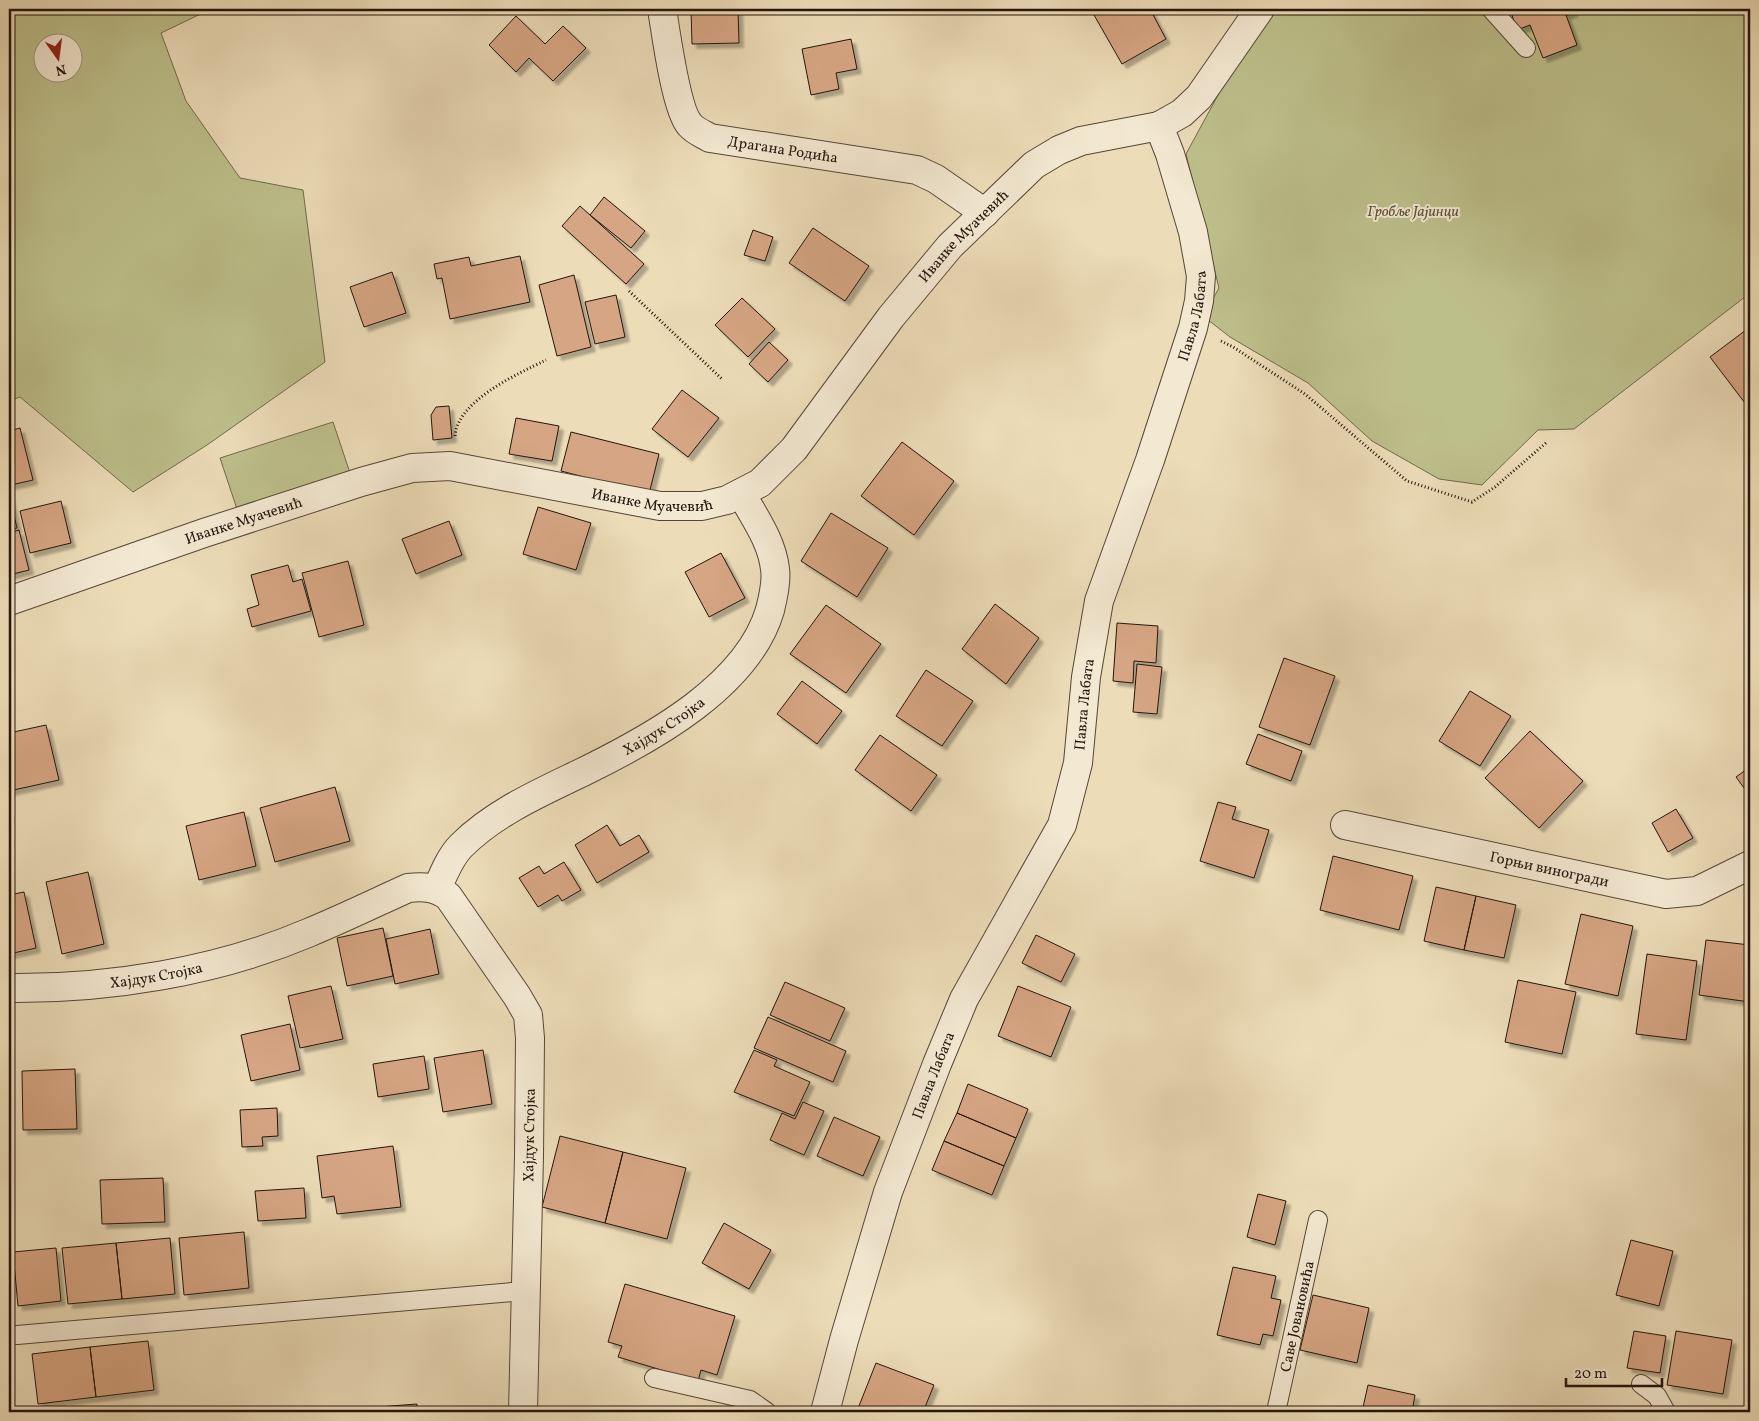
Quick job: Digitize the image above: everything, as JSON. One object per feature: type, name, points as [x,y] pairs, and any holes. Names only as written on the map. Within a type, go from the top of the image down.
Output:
[{"type":"street","name":"Драгана Родића","points":[[662,9],[680,104],[689,125],[699,133],[710,138],[917,170],[953,189],[985,213]]},
{"type":"street","points":[[1159,126],[1182,113],[1199,97],[1260,9]]},
{"type":"street","name":"Иванке Муачевић","points":[[9,601],[204,533],[412,468],[450,466],[660,506],[702,506],[727,500],[760,483],[794,449],[892,317],[950,246],[1034,165],[1059,150],[1081,141],[1159,126]]},
{"type":"street","name":"Павла Лабата","points":[[825,1412],[844,1340],[888,1192],[936,1064],[964,999],[1062,825],[1078,763],[1086,677],[1099,601],[1150,460],[1193,328],[1199,301],[1201,276],[1194,232],[1170,154],[1159,126]]},
{"type":"street","name":"Хајдук Стојка","points":[[437,889],[460,847],[494,820],[540,792],[589,769],[701,703],[730,675],[755,644],[765,627],[773,598],[776,569],[767,540],[741,493]]},
{"type":"street","name":"Горњи виногради","points":[[1345,825],[1666,894],[1697,891],[1750,865]]},
{"type":"street","name":"Хајдук Стојка","points":[[9,988],[62,988],[131,981],[220,962],[307,934],[408,888],[423,886],[437,889],[448,896],[517,996],[528,1016],[530,1038],[529,1156],[524,1291],[523,1412]]},
{"type":"lane","points":[[1490,9],[1526,48]]},
{"type":"lane","name":"Саве Јовановића","points":[[1276,1412],[1318,1220]]},
{"type":"lane","points":[[17,1335],[524,1291]]},
{"type":"lane","points":[[654,1378],[750,1400],[767,1412]]},
{"type":"lane","points":[[1641,1384],[1657,1396],[1666,1412]]},
{"type":"path","points":[[629,291],[722,379]]},
{"type":"path","points":[[1193,328],[1233,347],[1305,394],[1407,481],[1472,502],[1495,487],[1547,442]]},
{"type":"path","points":[[454,445],[456,428],[471,405],[504,383],[546,360]]},
{"type":"green space","points":[[9,9],[211,9],[161,33],[186,101],[240,178],[303,190],[325,362],[207,445],[133,492],[20,397],[9,401]]},
{"type":"green space","name":"Гробље Јајинци","points":[[1276,9],[1750,9],[1750,293],[1574,429],[1538,430],[1482,485],[1439,479],[1372,441],[1308,383],[1230,337],[1203,316],[1219,288],[1186,154],[1224,84]]},
{"type":"green space","points":[[333,422],[351,476],[238,512],[220,458]]},
{"type":"building","points":[[691,9],[738,9],[739,43],[692,44]]},
{"type":"building","points":[[1105,9],[1150,9],[1166,39],[1122,64],[1094,15]]},
{"type":"building","points":[[1510,9],[1573,9],[1574,12],[1566,15],[1577,45],[1543,58],[1530,25],[1517,30]]},
{"type":"building","points":[[516,16],[545,44],[563,26],[586,48],[553,81],[529,58],[516,72],[489,45]]},
{"type":"building","points":[[851,39],[857,69],[836,73],[839,89],[811,95],[802,49]]},
{"type":"building","points":[[604,197],[645,231],[631,248],[590,215]]},
{"type":"building","points":[[580,206],[644,264],[626,284],[562,226]]},
{"type":"building","points":[[813,228],[869,266],[845,301],[789,263]]},
{"type":"building","points":[[753,230],[773,237],[765,261],[744,255]]},
{"type":"building","points":[[520,256],[530,302],[450,319],[442,278],[437,279],[434,264],[469,257],[471,266]]},
{"type":"building","points":[[392,272],[406,313],[364,327],[350,287]]},
{"type":"building","points":[[574,275],[591,347],[557,356],[539,285]]},
{"type":"building","points":[[616,295],[625,337],[595,344],[585,302]]},
{"type":"building","points":[[742,298],[775,329],[748,357],[715,325]]},
{"type":"building","points":[[1750,327],[1750,399],[1745,403],[1710,357]]},
{"type":"building","points":[[769,342],[788,360],[768,382],[749,364]]},
{"type":"building","points":[[682,390],[719,418],[688,457],[652,429]]},
{"type":"building","points":[[449,406],[452,438],[433,440],[431,415],[436,407]]},
{"type":"building","points":[[516,418],[559,426],[552,461],[509,454]]},
{"type":"building","points":[[20,428],[33,480],[11,485],[9,477],[9,431]]},
{"type":"building","points":[[571,432],[659,454],[649,494],[561,471]]},
{"type":"building","points":[[902,442],[954,481],[914,535],[861,496]]},
{"type":"building","points":[[9,493],[17,528],[9,530]]},
{"type":"building","points":[[61,501],[71,543],[30,553],[20,511]]},
{"type":"building","points":[[538,507],[591,523],[576,570],[523,554]]},
{"type":"building","points":[[831,513],[888,548],[857,597],[801,561]]},
{"type":"building","points":[[449,521],[462,555],[416,574],[402,539]]},
{"type":"building","points":[[19,530],[29,570],[9,575],[9,533]]},
{"type":"building","points":[[721,553],[745,598],[709,617],[685,572]]},
{"type":"building","points":[[348,561],[364,625],[319,637],[302,573]]},
{"type":"building","points":[[288,565],[293,582],[302,579],[311,611],[252,627],[247,609],[259,605],[251,575]]},
{"type":"building","points":[[995,604],[1039,638],[1006,684],[962,649]]},
{"type":"building","points":[[826,605],[881,644],[846,693],[790,654]]},
{"type":"building","points":[[1117,623],[1158,626],[1156,663],[1134,661],[1133,683],[1113,681]]},
{"type":"building","points":[[1284,658],[1335,676],[1310,745],[1259,727]]},
{"type":"building","points":[[1137,664],[1162,667],[1157,714],[1133,712]]},
{"type":"building","points":[[926,670],[973,701],[942,746],[896,716]]},
{"type":"building","points":[[802,681],[842,711],[817,744],[777,714]]},
{"type":"building","points":[[1470,691],[1511,716],[1480,766],[1439,741]]},
{"type":"building","points":[[46,725],[59,780],[9,791],[9,733]]},
{"type":"building","points":[[1530,731],[1583,781],[1539,828],[1485,778]]},
{"type":"building","points":[[1258,734],[1302,751],[1291,781],[1246,764]]},
{"type":"building","points":[[880,735],[937,775],[911,811],[855,770]]},
{"type":"building","points":[[1750,767],[1750,796],[1736,777]]},
{"type":"building","points":[[335,787],[350,841],[275,862],[260,808]]},
{"type":"building","points":[[1218,802],[1236,807],[1232,819],[1269,830],[1254,878],[1200,861]]},
{"type":"building","points":[[1676,809],[1693,838],[1668,852],[1652,823]]},
{"type":"building","points":[[244,812],[256,866],[199,880],[186,826]]},
{"type":"building","points":[[607,825],[620,846],[639,835],[649,852],[597,883],[575,845]]},
{"type":"building","points":[[1333,856],[1413,876],[1399,930],[1320,910]]},
{"type":"building","points":[[564,862],[581,890],[562,901],[558,895],[538,907],[519,878],[539,866],[544,874]]},
{"type":"building","points":[[88,872],[104,944],[62,954],[46,882]]},
{"type":"building","points":[[1436,887],[1476,896],[1464,950],[1424,941]]},
{"type":"building","points":[[24,892],[36,948],[9,954],[9,895]]},
{"type":"building","points":[[1476,896],[1516,905],[1504,958],[1464,950]]},
{"type":"building","points":[[1581,914],[1633,926],[1618,996],[1565,984]]},
{"type":"building","points":[[383,928],[393,976],[347,986],[337,938]]},
{"type":"building","points":[[430,929],[439,974],[395,984],[386,939]]},
{"type":"building","points":[[1036,935],[1075,954],[1061,982],[1022,963]]},
{"type":"building","points":[[1706,940],[1750,945],[1750,1002],[1699,995]]},
{"type":"building","points":[[1647,954],[1697,961],[1686,1040],[1636,1034]]},
{"type":"building","points":[[1518,980],[1576,992],[1562,1054],[1505,1042]]},
{"type":"building","points":[[785,982],[845,1008],[830,1041],[770,1015]]},
{"type":"building","points":[[331,986],[343,1039],[300,1048],[288,996]]},
{"type":"building","points":[[1018,986],[1071,1007],[1051,1057],[998,1036]]},
{"type":"building","points":[[768,1017],[846,1051],[833,1082],[754,1048]]},
{"type":"building","points":[[290,1024],[300,1070],[251,1081],[241,1035]]},
{"type":"building","points":[[483,1050],[492,1104],[443,1112],[434,1058]]},
{"type":"building","points":[[754,1050],[777,1060],[774,1066],[810,1082],[794,1116],[734,1092]]},
{"type":"building","points":[[424,1056],[429,1089],[378,1097],[373,1064]]},
{"type":"building","points":[[75,1069],[77,1129],[23,1130],[22,1071]]},
{"type":"building","points":[[968,1084],[1028,1109],[1016,1138],[957,1113]]},
{"type":"building","points":[[803,1102],[824,1111],[804,1155],[770,1140],[782,1113],[795,1119]]},
{"type":"building","points":[[277,1108],[278,1136],[262,1137],[263,1146],[242,1147],[240,1110]]},
{"type":"building","points":[[957,1113],[1016,1138],[1004,1166],[944,1141]]},
{"type":"building","points":[[834,1117],[880,1137],[863,1176],[817,1156]]},
{"type":"building","points":[[560,1136],[623,1152],[605,1223],[542,1207]]},
{"type":"building","points":[[944,1141],[1004,1166],[992,1195],[932,1170]]},
{"type":"building","points":[[393,1146],[401,1207],[337,1214],[334,1196],[322,1198],[317,1156]]},
{"type":"building","points":[[623,1152],[686,1168],[667,1239],[605,1223]]},
{"type":"building","points":[[163,1178],[165,1222],[102,1224],[100,1180]]},
{"type":"building","points":[[304,1188],[306,1218],[258,1221],[255,1191]]},
{"type":"building","points":[[1258,1194],[1286,1201],[1275,1245],[1247,1237]]},
{"type":"building","points":[[724,1223],[771,1250],[749,1289],[702,1263]]},
{"type":"building","points":[[244,1232],[249,1288],[184,1295],[179,1238]]},
{"type":"building","points":[[170,1238],[175,1294],[122,1299],[116,1243]]},
{"type":"building","points":[[1631,1240],[1673,1251],[1659,1306],[1616,1295]]},
{"type":"building","points":[[116,1243],[122,1299],[68,1304],[62,1248]]},
{"type":"building","points":[[56,1248],[61,1301],[18,1306],[13,1252]]},
{"type":"building","points":[[1233,1267],[1276,1276],[1271,1298],[1281,1300],[1273,1336],[1263,1334],[1260,1345],[1217,1335]]},
{"type":"building","points":[[625,1284],[735,1316],[717,1375],[701,1370],[698,1381],[618,1357],[622,1346],[608,1342]]},
{"type":"building","points":[[1313,1295],[1369,1308],[1357,1363],[1300,1350]]},
{"type":"building","points":[[1634,1331],[1666,1336],[1660,1373],[1627,1368]]},
{"type":"building","points":[[1676,1331],[1732,1340],[1723,1394],[1667,1385]]},
{"type":"building","points":[[148,1341],[154,1390],[96,1397],[90,1347]]},
{"type":"building","points":[[90,1347],[96,1397],[38,1404],[32,1354]]},
{"type":"building","points":[[876,1363],[934,1385],[923,1412],[857,1411]]},
{"type":"building","points":[[1368,1385],[1415,1395],[1412,1412],[1362,1412]]},
{"type":"building","points":[[417,1404],[417,1412],[364,1412],[364,1408]]},
{"type":"building","points":[[262,1408],[262,1412],[213,1412],[213,1411]]}]
